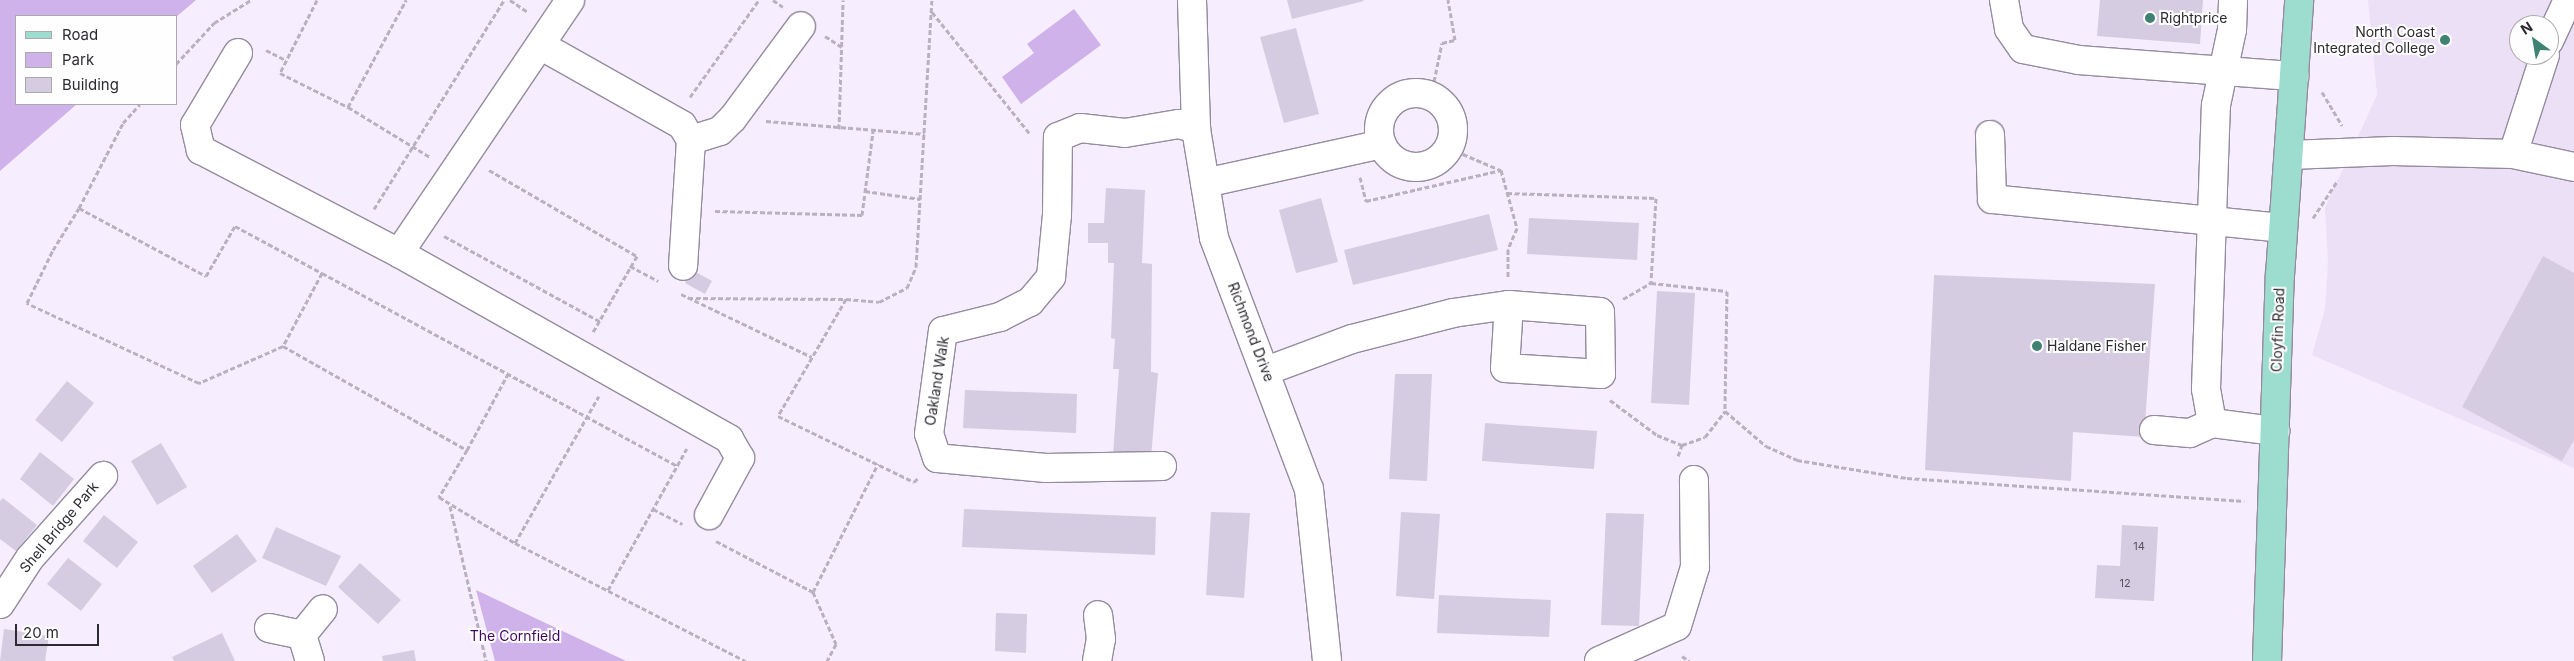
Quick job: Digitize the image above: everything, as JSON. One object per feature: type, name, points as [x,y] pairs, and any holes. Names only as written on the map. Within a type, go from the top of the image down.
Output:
[{"type":"main road","name":"Cloyfin Road","points":[[2267,661],[2284,228],[2299,0]]},
{"type":"street","points":[[399,253],[570,0]]},
{"type":"street","name":"Richmond Drive","points":[[1192,0],[1196,130],[1214,238],[1266,371],[1309,489],[1327,661]]},
{"type":"street","points":[[2004,0],[2009,29],[2023,49],[2078,60],[2294,76]]},
{"type":"street","points":[[2212,423],[2206,390],[2216,104],[2224,70],[2233,0]]},
{"type":"street","points":[[2559,19],[2568,0]]},
{"type":"street","points":[[540,45],[682,130],[720,131],[733,118],[800,26]]},
{"type":"street","points":[[238,52],[195,125],[200,150],[399,253],[729,439],[740,458],[703,527]]},
{"type":"street","points":[[2513,154],[2542,65]]},
{"type":"street","points":[[1412,94],[1431,96],[1449,113],[1452,124],[1449,148],[1432,164],[1414,167],[1397,162],[1382,144],[1380,120],[1395,100],[1412,94]]},
{"type":"street","name":"Oakland Walk","points":[[937,458],[929,434],[943,331],[1007,314],[1030,302],[1051,277],[1058,168],[1058,137],[1080,128],[1125,132],[1179,124],[1196,130]]},
{"type":"street","points":[[674,280],[687,210],[682,130]]},
{"type":"street","points":[[1990,135],[1992,199],[2284,228]]},
{"type":"street","points":[[1205,183],[1382,144]]},
{"type":"street","points":[[2289,156],[2356,152],[2513,154],[2574,167]]},
{"type":"street","points":[[1266,371],[1352,339],[1453,313],[1508,305],[1600,312],[1601,374],[1505,368],[1508,305]]},
{"type":"street","points":[[2154,430],[2190,433],[2212,423],[2275,431]]},
{"type":"street","points":[[937,458],[1046,468],[1162,466]]},
{"type":"street","name":"Shell Bridge Park","points":[[0,604],[30,558],[103,476]]},
{"type":"street","points":[[1599,661],[1677,626],[1695,567],[1694,480]]},
{"type":"street","points":[[302,636],[323,608]]},
{"type":"street","points":[[1097,661],[1101,639],[1098,615]]},
{"type":"street","points":[[269,628],[302,636]]},
{"type":"street","points":[[302,636],[310,661]]},
{"type":"path","points":[[178,62],[214,22],[251,0]]},
{"type":"path","points":[[317,0],[280,72],[348,107],[413,146],[459,164],[637,256],[579,354]]},
{"type":"path","points":[[348,107],[406,0]]},
{"type":"path","points":[[359,233],[504,0]]},
{"type":"path","points":[[682,130],[759,0]]},
{"type":"path","points":[[839,129],[843,0]]},
{"type":"path","points":[[688,298],[846,299],[879,302],[907,288],[916,267],[932,0]]},
{"type":"path","points":[[1431,96],[1442,43],[1455,40],[1448,0]]},
{"type":"path","points":[[931,12],[1058,168]]},
{"type":"path","points":[[2312,228],[2313,218],[2356,152],[2320,83]]},
{"type":"path","points":[[139,105],[123,123],[79,208],[53,250],[27,303],[198,383],[283,346],[322,273]]},
{"type":"path","points":[[733,118],[839,129],[924,134]]},
{"type":"path","points":[[687,210],[862,215],[873,131]]},
{"type":"path","points":[[1449,148],[1501,170]]},
{"type":"path","points":[[1353,150],[1366,201],[1501,170]]},
{"type":"path","points":[[1501,170],[1517,228],[1508,250],[1508,305]]},
{"type":"path","points":[[864,191],[920,199]]},
{"type":"path","points":[[1507,193],[1656,198],[1651,283]]},
{"type":"path","points":[[79,208],[206,276],[235,226],[677,466]]},
{"type":"path","points":[[420,222],[599,321]]},
{"type":"path","points":[[630,266],[674,280],[688,298],[812,357]]},
{"type":"path","points":[[1600,312],[1651,283],[1727,291],[1725,411],[1705,437],[1682,445],[1657,435],[1607,398],[1601,374]]},
{"type":"path","points":[[846,299],[778,416],[914,482],[937,458]]},
{"type":"path","points":[[283,346],[467,450]]},
{"type":"path","points":[[515,543],[613,373]]},
{"type":"path","points":[[508,374],[439,497],[449,506],[515,543],[746,661]]},
{"type":"path","points":[[1725,411],[1766,446],[1797,460],[1889,475],[2272,503]]},
{"type":"path","points":[[608,590],[702,423]]},
{"type":"path","points":[[813,592],[878,464]]},
{"type":"path","points":[[449,506],[486,661]]},
{"type":"path","points":[[653,509],[703,527],[813,592],[836,644],[827,661]]},
{"type":"shaded area","points":[[2368,0],[2574,0],[2574,468],[2312,355],[2325,309],[2328,263],[2325,208],[2377,95]]},
{"type":"green space","points":[[0,0],[196,0],[178,15],[15,15],[15,105],[76,105],[0,171]]},
{"type":"green space","points":[[1074,9],[1101,45],[1021,104],[1002,77],[1034,53],[1027,44]]},
{"type":"green space","name":"The Cornfield","points":[[476,590],[626,661],[495,661]]},
{"type":"building","points":[[1287,0],[1363,0],[1364,1],[1292,19]]},
{"type":"building","name":"Rightprice","points":[[2100,0],[2203,0],[2200,44],[2097,36]]},
{"type":"building","points":[[1296,28],[1319,114],[1284,123],[1260,37]]},
{"type":"building","points":[[1106,188],[1145,190],[1142,263],[1152,264],[1151,372],[1158,373],[1151,458],[1113,455],[1119,369],[1113,369],[1115,339],[1111,338],[1114,263],[1108,263],[1108,243],[1088,243],[1088,223],[1104,223]]},
{"type":"building","points":[[1321,198],[1338,262],[1296,273],[1279,210]]},
{"type":"building","points":[[1489,214],[1498,250],[1353,285],[1344,250]]},
{"type":"building","points":[[1529,218],[1639,223],[1637,260],[1527,254]]},
{"type":"building","points":[[2543,256],[2574,273],[2574,440],[2562,461],[2462,407]]},
{"type":"building","points":[[692,270],[712,281],[705,294],[685,283]]},
{"type":"building","points":[[1934,275],[2155,284],[2144,437],[2073,432],[2071,481],[1925,470]]},
{"type":"building","points":[[1657,291],[1695,293],[1689,405],[1651,403]]},
{"type":"building","points":[[1395,374],[1432,374],[1427,481],[1389,479]]},
{"type":"building","points":[[67,381],[94,403],[62,442],[35,420]]},
{"type":"building","points":[[965,390],[1077,394],[1076,433],[963,428]]},
{"type":"building","points":[[1485,423],[1597,431],[1594,469],[1482,461]]},
{"type":"building","points":[[161,443],[187,487],[157,505],[131,461]]},
{"type":"building","points":[[40,452],[74,479],[53,506],[20,479]]},
{"type":"building","points":[[3,498],[37,525],[16,551],[0,539],[0,501]]},
{"type":"building","points":[[964,509],[1156,517],[1155,555],[962,547]]},
{"type":"building","points":[[1211,512],[1250,513],[1244,598],[1206,595]]},
{"type":"building","points":[[1401,512],[1440,514],[1434,599],[1396,596]]},
{"type":"building","points":[[1606,513],[1644,514],[1639,626],[1601,625]]},
{"type":"building","points":[[104,515],[138,542],[117,568],[83,541]]},
{"type":"building","points":[[2122,525],[2158,527],[2154,601],[2095,598],[2097,565],[2120,566]]},
{"type":"building","points":[[276,527],[341,556],[326,586],[262,558]]},
{"type":"building","points":[[237,534],[257,561],[212,593],[193,566]]},
{"type":"building","points":[[68,558],[102,584],[81,611],[47,584]]},
{"type":"building","points":[[360,563],[401,600],[378,624],[338,587]]},
{"type":"building","points":[[1439,595],[1551,600],[1549,637],[1437,633]]},
{"type":"building","points":[[996,613],[1027,614],[1026,653],[995,651]]},
{"type":"building","points":[[4,629],[49,636],[45,661],[0,661]]},
{"type":"building","points":[[222,633],[235,661],[174,661],[172,657]]},
{"type":"building","points":[[414,650],[416,661],[383,661],[382,656]]},
{"type":"place","name":"Rightprice","points":[[2150,18]]},
{"type":"place","name":"North Coast Integrated College","points":[[2445,40]]},
{"type":"place","name":"Haldane Fisher","points":[[2037,346]]}]
